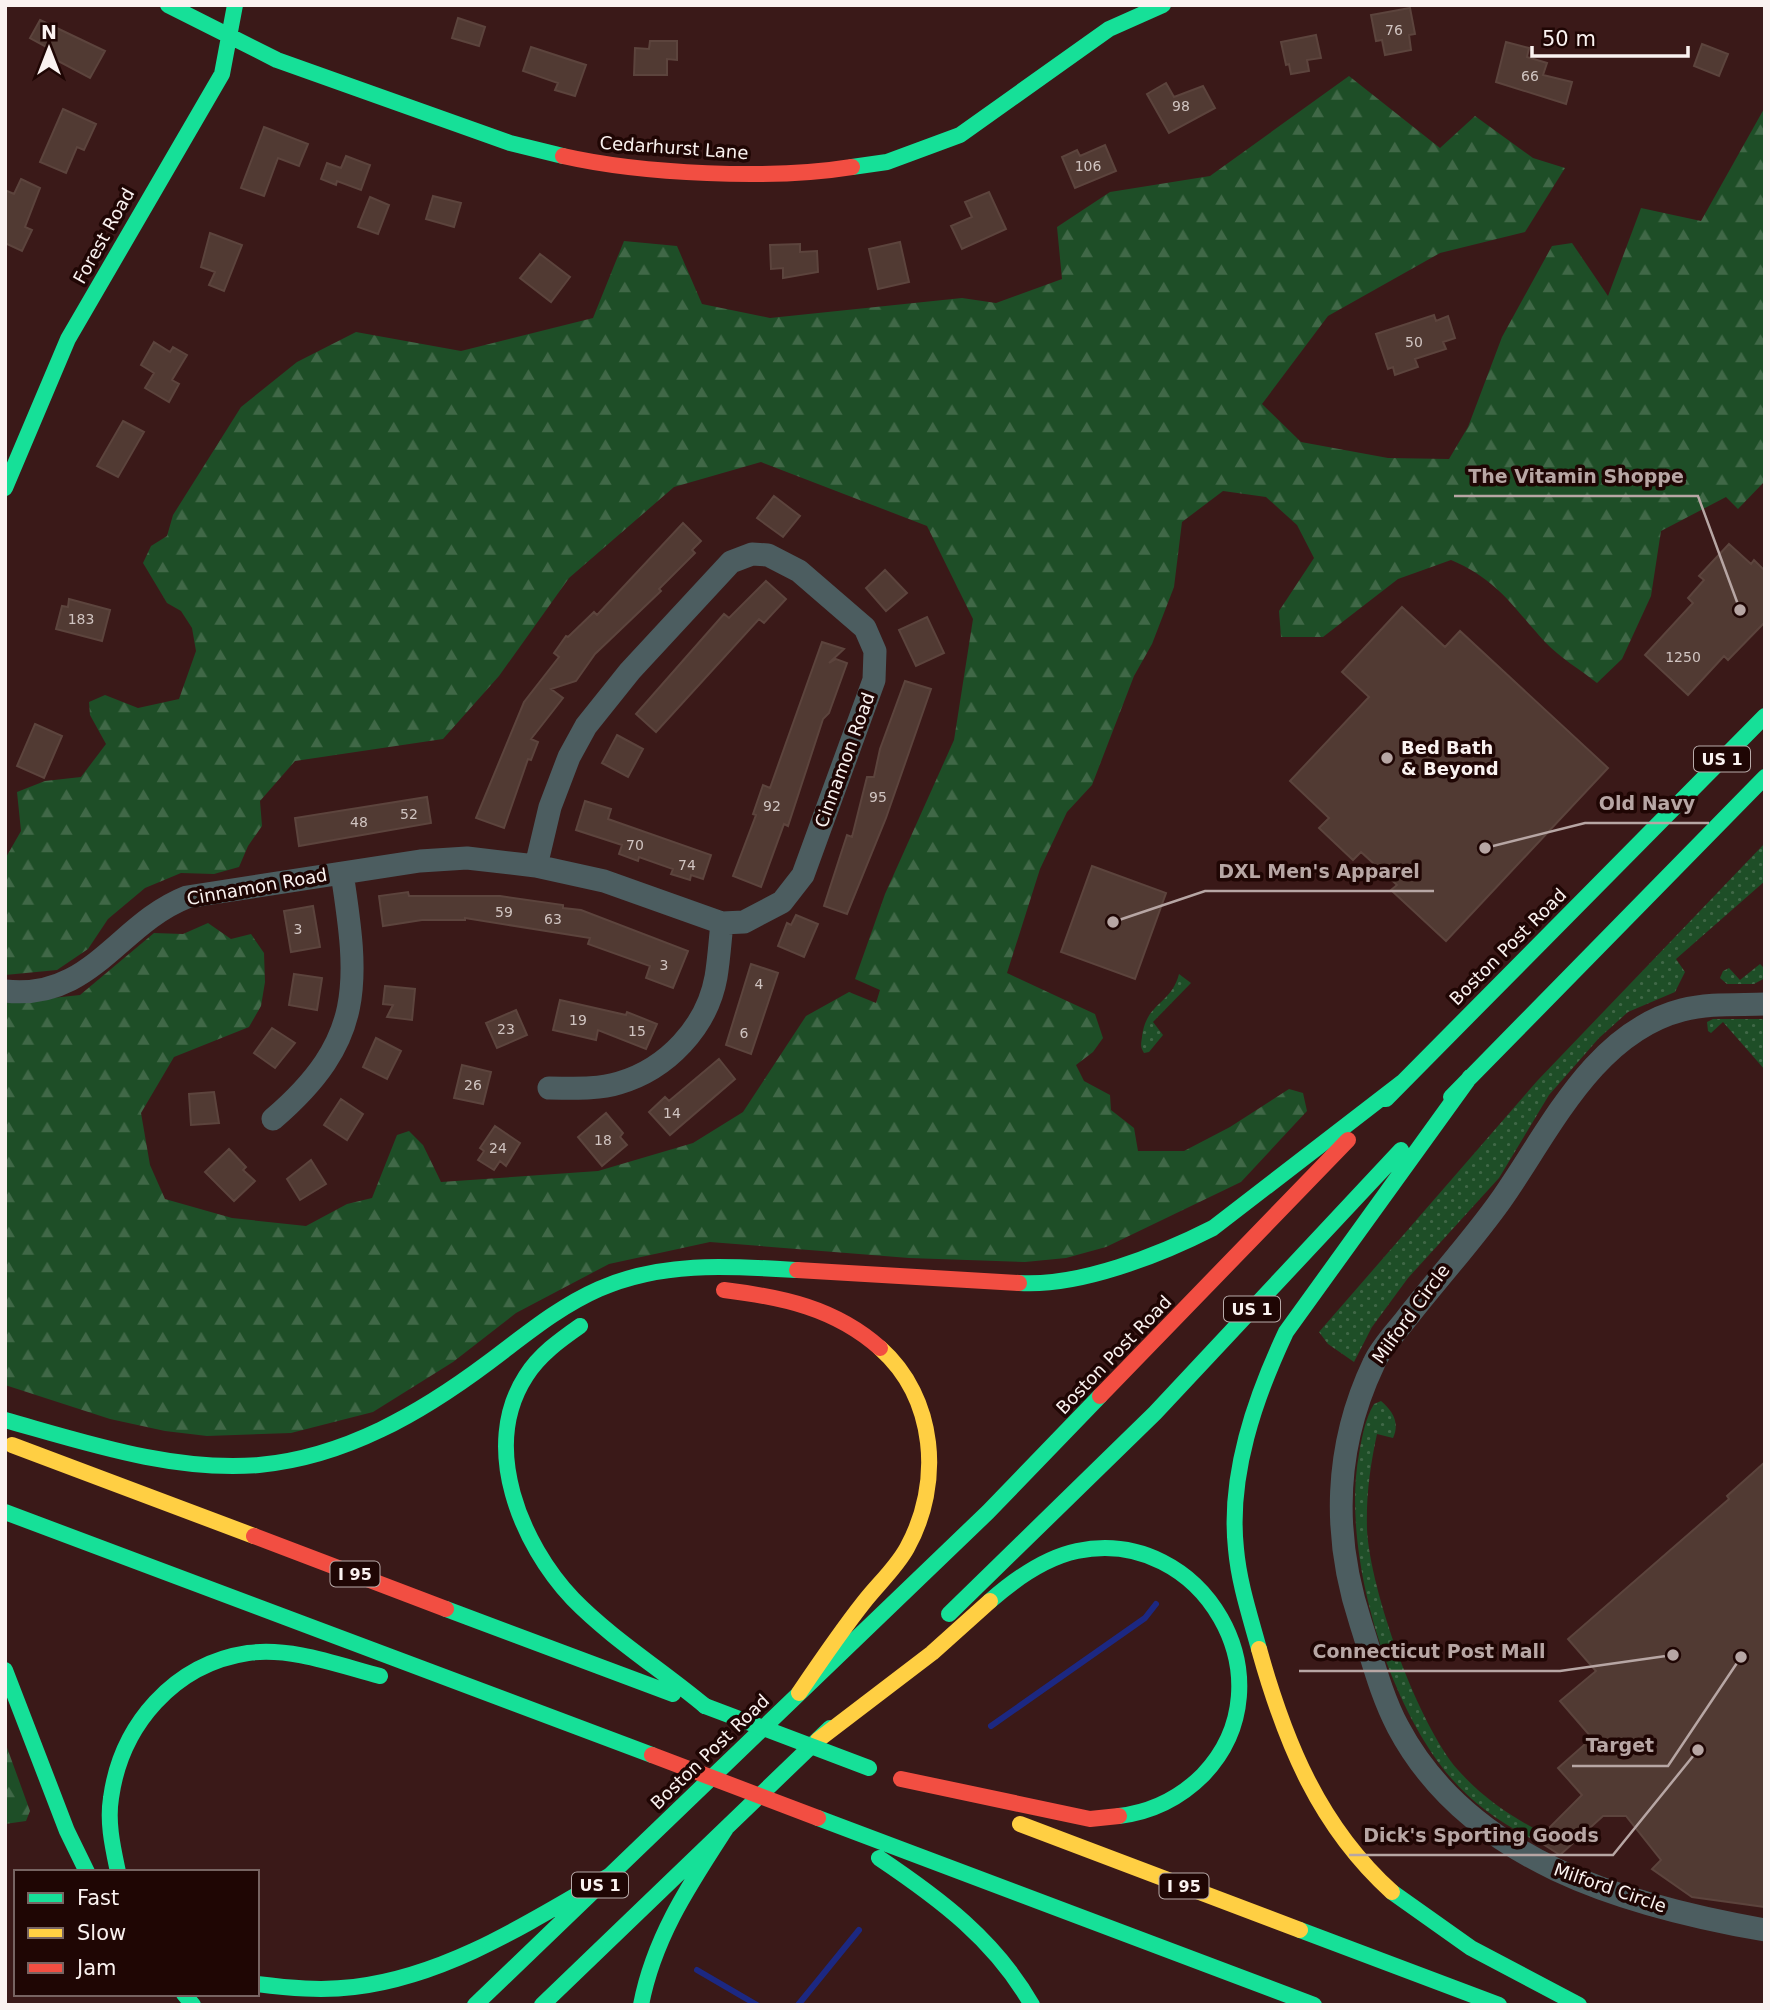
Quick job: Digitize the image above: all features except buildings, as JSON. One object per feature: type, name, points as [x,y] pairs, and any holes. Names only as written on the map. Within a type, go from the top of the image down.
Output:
[{"type":"main road","name":"Cedarhurst Lane","points":[[168,5],[277,60],[510,143],[578,159],[644,168],[750,173],[829,171],[887,162],[960,135],[1109,29],[1163,5]]},
{"type":"main road","name":"Forest Road","points":[[5,488],[68,339],[222,74],[231,38],[235,5]]},
{"type":"main road","name":"Boston Post Road","points":[[475,2005],[1040,1459],[1405,1080],[1765,716]]},
{"type":"main road","name":"US 1","points":[[940,1623],[1155,1413],[1469,1077],[1765,777]]},
{"type":"main road","points":[[1469,1077],[1286,1332],[1265,1375],[1245,1434],[1235,1523],[1238,1561],[1273,1700],[1288,1741],[1305,1783],[1346,1845],[1372,1875],[1439,1930],[1579,2005]]},
{"type":"main road","points":[[5,1420],[133,1455],[183,1464],[254,1464],[294,1460],[330,1451],[409,1416],[583,1297],[660,1271],[695,1266],[731,1266],[1028,1284],[1104,1272],[1178,1246],[1213,1228],[1405,1080]]},
{"type":"main road","points":[[714,1289],[755,1290],[813,1304],[853,1325],[887,1353],[904,1372],[917,1394],[930,1444],[927,1499],[911,1540],[896,1565],[868,1597],[799,1693]]},
{"type":"main road","points":[[590,1321],[556,1343],[536,1363],[520,1386],[510,1412],[506,1441],[516,1504],[536,1547],[569,1594],[586,1612],[705,1706]]},
{"type":"main road","name":"I 95","points":[[5,1442],[1499,2005]]},
{"type":"main road","points":[[5,1512],[1314,2005]]},
{"type":"main road","points":[[818,1740],[932,1653],[1023,1575],[1063,1555],[1116,1548],[1153,1558],[1189,1577],[1218,1608],[1227,1626],[1238,1660],[1239,1702],[1233,1730],[1224,1750],[1201,1780],[1155,1812],[1117,1820],[1090,1819],[885,1773]]},
{"type":"main road","name":"US 1","points":[[542,2005],[921,1640]]},
{"type":"main road","points":[[117,1870],[112,1852],[108,1814],[118,1761],[144,1714],[185,1677],[215,1662],[264,1652],[315,1659],[401,1682]]},
{"type":"main road","points":[[5,1670],[67,1831],[86,1870]]},
{"type":"main road","points":[[427,1689],[597,1735]]},
{"type":"main road","points":[[818,1818],[946,1902],[1001,1954],[1032,2005]]},
{"type":"main road","points":[[641,2005],[644,1981],[663,1926],[727,1827]]},
{"type":"main road","points":[[259,1984],[298,1990],[337,1990],[419,1975],[480,1950],[609,1876]]},
{"type":"street","name":"Cinnamon Road","points":[[5,991],[30,992],[65,984],[83,974],[157,912],[187,897],[420,861],[467,859],[536,866],[604,881],[722,923],[738,923],[759,916],[782,902],[797,885],[810,860],[874,680],[875,651],[865,628],[799,571],[776,557],[752,554],[731,562],[599,707],[569,757],[550,807],[536,866]]},
{"type":"street","points":[[273,1119],[318,1073],[337,1045],[347,1019],[354,968],[342,873]]},
{"type":"street","points":[[549,1088],[617,1084],[639,1076],[672,1055],[703,1015],[712,993],[722,923]]},
{"type":"street","name":"Milford Circle","points":[[1765,1004],[1705,1006],[1661,1018],[1625,1040],[1580,1082],[1499,1203],[1375,1359],[1353,1416],[1339,1496],[1345,1572],[1383,1691],[1398,1727],[1416,1755],[1435,1782],[1466,1814],[1536,1862],[1564,1875],[1648,1903],[1765,1930]]},
{"type":"green space","points":[[1349,76],[1440,148],[1475,116],[1533,158],[1565,168],[1525,232],[1440,253],[1328,316],[1262,404],[1301,442],[1388,458],[1449,459],[1468,427],[1502,337],[1552,246],[1572,243],[1608,296],[1641,208],[1701,221],[1765,107],[1765,481],[1738,509],[1726,497],[1661,531],[1651,596],[1622,659],[1597,683],[1551,648],[1493,585],[1451,560],[1398,579],[1323,637],[1281,637],[1279,611],[1314,558],[1297,525],[1266,497],[1223,491],[1182,522],[1174,587],[1152,644],[1134,676],[1092,785],[1067,812],[1040,869],[1007,973],[1095,1014],[1103,1038],[1093,1052],[1076,1065],[1084,1081],[1110,1095],[1111,1110],[1134,1128],[1138,1151],[1184,1151],[1230,1127],[1289,1089],[1303,1093],[1307,1111],[1241,1182],[1106,1247],[1066,1258],[1025,1262],[909,1258],[710,1242],[609,1264],[516,1313],[453,1362],[373,1412],[291,1433],[207,1436],[165,1431],[110,1419],[5,1385],[5,1003],[80,995],[154,933],[183,934],[208,923],[231,939],[251,934],[264,953],[265,982],[261,1006],[249,1027],[174,1057],[141,1113],[150,1165],[165,1199],[232,1218],[306,1226],[347,1204],[372,1198],[397,1135],[409,1131],[423,1145],[441,1182],[598,1171],[693,1143],[743,1112],[806,1016],[849,992],[876,1003],[880,990],[855,979],[885,894],[954,740],[973,619],[927,526],[761,462],[674,487],[569,578],[499,676],[443,739],[295,761],[260,801],[262,826],[248,846],[239,867],[214,874],[181,873],[145,888],[108,919],[88,949],[57,970],[5,975],[5,859],[21,831],[17,792],[45,781],[81,777],[106,744],[90,715],[89,702],[105,695],[138,708],[179,699],[196,651],[192,628],[181,611],[167,603],[143,563],[151,546],[167,536],[173,515],[241,407],[297,362],[356,332],[461,351],[593,318],[624,241],[677,246],[702,304],[770,318],[962,298],[996,303],[1062,279],[1057,227],[1110,192],[1210,176]]},
{"type":"green space","points":[[1765,843],[1765,881],[1676,959],[1685,972],[1675,992],[1628,1012],[1599,1038],[1549,1095],[1499,1178],[1408,1278],[1372,1327],[1354,1362],[1328,1344],[1319,1332],[1538,1080]]},
{"type":"green space","points":[[1760,964],[1765,969],[1765,978],[1754,984],[1727,984],[1720,978],[1723,971],[1729,968],[1740,980]]},
{"type":"green space","points":[[1179,974],[1191,983],[1153,1022],[1163,1035],[1149,1052],[1144,1053],[1141,1044],[1144,1026],[1153,1010],[1170,992]]},
{"type":"green space","points":[[1713,1019],[1765,1019],[1765,1070],[1723,1022],[1711,1033],[1708,1031],[1707,1022]]},
{"type":"green space","points":[[1381,1401],[1392,1413],[1396,1427],[1393,1438],[1377,1434],[1369,1482],[1367,1529],[1377,1586],[1399,1656],[1427,1722],[1458,1770],[1498,1806],[1543,1833],[1536,1841],[1490,1814],[1451,1778],[1428,1747],[1407,1710],[1389,1669],[1363,1580],[1355,1493],[1364,1428],[1374,1404]]},
{"type":"green space","points":[[5,1742],[30,1811],[26,1821],[5,1824]]},
{"type":"waterway","points":[[991,1726],[1145,1618],[1156,1604]]},
{"type":"waterway","points":[[798,2005],[859,1930]]},
{"type":"waterway","points":[[697,1970],[757,2005]]},
{"type":"traffic: fast","points":[[168,5],[277,60],[510,143],[563,156]]},
{"type":"traffic: fast","points":[[5,488],[68,339],[222,74],[235,5]]},
{"type":"traffic: fast","points":[[852,167],[887,162],[960,135],[1109,29],[1163,5]]},
{"type":"traffic: fast","points":[[1386,1099],[1765,716]]},
{"type":"traffic: fast","points":[[1451,1097],[1765,777]]},
{"type":"traffic: fast","points":[[1259,1649],[1240,1574],[1235,1521],[1240,1465],[1254,1410],[1286,1332],[1470,1077]]},
{"type":"traffic: fast","points":[[1019,1283],[1067,1280],[1119,1267],[1169,1249],[1213,1228],[1405,1080]]},
{"type":"traffic: fast","points":[[949,1614],[1155,1413],[1401,1150]]},
{"type":"traffic: fast","points":[[5,1420],[162,1460],[227,1466],[291,1460],[352,1442],[409,1415],[463,1381],[555,1313],[599,1289],[623,1280],[672,1270],[722,1267],[797,1270]]},
{"type":"traffic: fast","points":[[580,1326],[537,1361],[526,1376],[513,1404],[507,1433],[507,1463],[513,1494],[537,1551],[573,1599],[621,1641],[705,1706]]},
{"type":"traffic: fast","points":[[475,2005],[988,1512],[1100,1396]]},
{"type":"traffic: fast","points":[[5,1512],[652,1755]]},
{"type":"traffic: fast","points":[[990,1601],[1020,1577],[1065,1554],[1122,1549],[1162,1562],[1196,1586],[1221,1618],[1236,1656],[1239,1697],[1229,1737],[1203,1775],[1184,1791],[1154,1808],[1119,1816]]},
{"type":"traffic: fast","points":[[446,1609],[673,1694]]},
{"type":"traffic: fast","points":[[118,1870],[110,1817],[117,1771],[126,1746],[139,1723],[175,1684],[221,1659],[265,1652],[315,1658],[380,1676]]},
{"type":"traffic: fast","points":[[5,1670],[67,1831],[86,1870]]},
{"type":"traffic: fast","points":[[705,1706],[869,1768]]},
{"type":"traffic: fast","points":[[542,2005],[830,1728]]},
{"type":"traffic: fast","points":[[818,1818],[1314,2005]]},
{"type":"traffic: fast","points":[[641,2005],[664,1934],[687,1890],[727,1827]]},
{"type":"traffic: fast","points":[[879,1858],[944,1905],[983,1941],[1001,1960],[1032,2005]]},
{"type":"traffic: fast","points":[[259,1984],[342,1988],[388,1981],[422,1971],[487,1945],[609,1876]]},
{"type":"traffic: fast","points":[[1392,1892],[1471,1948],[1579,2005]]},
{"type":"traffic: fast","points":[[1300,1930],[1499,2005]]},
{"type":"traffic: fast","points":[[186,1996],[193,2005]]},
{"type":"traffic: slow","points":[[799,1693],[855,1613],[903,1555],[918,1523],[926,1496],[928,1442],[923,1416],[913,1391],[899,1368],[880,1348]]},
{"type":"traffic: slow","points":[[12,1445],[254,1536]]},
{"type":"traffic: slow","points":[[818,1740],[932,1653],[990,1601]]},
{"type":"traffic: slow","points":[[1259,1649],[1280,1717],[1308,1781],[1344,1839],[1392,1892]]},
{"type":"traffic: slow","points":[[1020,1824],[1300,1930]]},
{"type":"traffic: jam","points":[[563,156],[630,167],[707,173],[784,173],[852,167]]},
{"type":"traffic: jam","points":[[1100,1396],[1348,1140]]},
{"type":"traffic: jam","points":[[797,1270],[1019,1283]]},
{"type":"traffic: jam","points":[[724,1290],[767,1296],[826,1314],[863,1334],[880,1348]]},
{"type":"traffic: jam","points":[[254,1536],[446,1609]]},
{"type":"traffic: jam","points":[[652,1755],[818,1818]]},
{"type":"traffic: jam","points":[[901,1779],[1090,1819],[1119,1816]]},
{"type":"place","name":"The Vitamin Shoppe","points":[[1740,610]]},
{"type":"place","name":"Bed Bath & Beyond","points":[[1387,758]]},
{"type":"place","name":"Old Navy","points":[[1485,848]]},
{"type":"place","name":"DXL Men's Apparel","points":[[1113,922]]},
{"type":"place","name":"Connecticut Post Mall","points":[[1673,1655]]},
{"type":"place","name":"Target","points":[[1741,1657]]},
{"type":"place","name":"Dick's Sporting Goods","points":[[1698,1750]]}]
